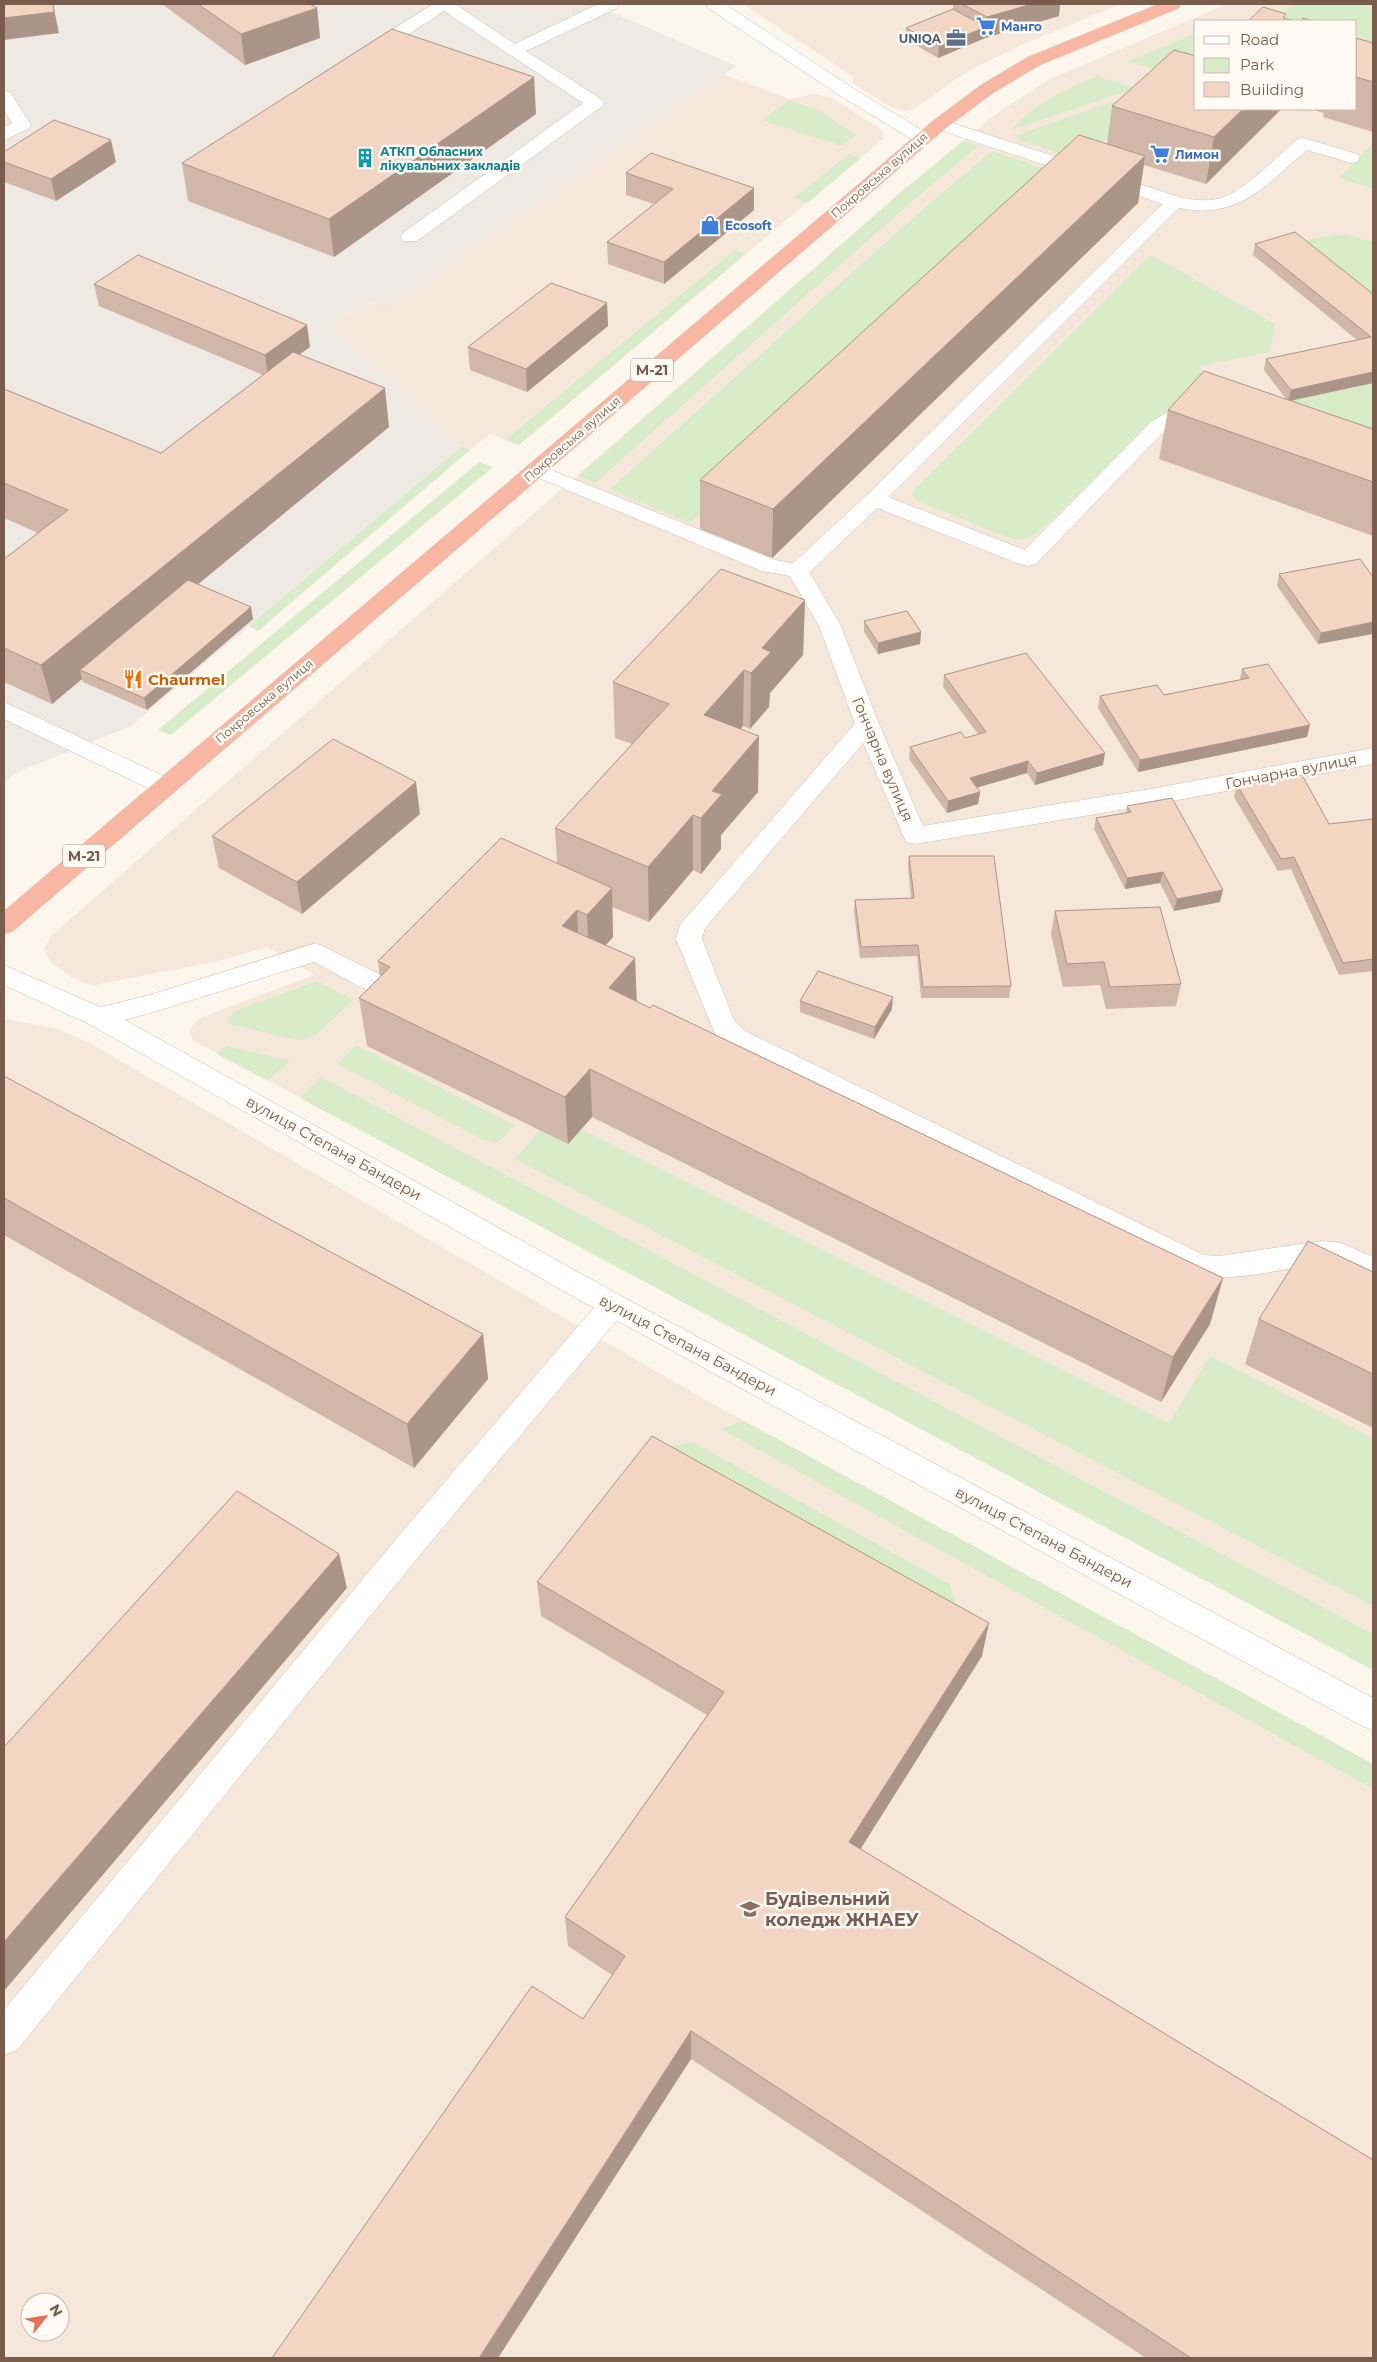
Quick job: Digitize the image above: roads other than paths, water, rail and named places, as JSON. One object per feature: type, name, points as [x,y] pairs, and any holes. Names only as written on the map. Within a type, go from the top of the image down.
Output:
[{"type":"highway","name":"Покровська вулиця","points":[[4,925],[922,138],[987,89],[1034,62],[1173,4]]},
{"type":"street","points":[[354,61],[444,4],[596,103],[410,237]]},
{"type":"street","points":[[514,51],[611,4]]},
{"type":"street","points":[[714,4],[845,92],[922,138]]},
{"type":"street","points":[[4,96],[22,125],[4,135]]},
{"type":"street","points":[[940,124],[1175,202],[1206,207],[1230,202],[1240,197],[1304,143],[1351,158]]},
{"type":"street","points":[[536,470],[770,566],[798,571],[874,499],[1175,202]]},
{"type":"street","points":[[874,499],[1028,559],[1159,425],[1174,417],[1225,407]]},
{"type":"street","name":"Гончарна вулиця","points":[[798,571],[830,626],[867,724],[915,836],[1156,796],[1373,756]]},
{"type":"street","points":[[4,710],[164,786]]},
{"type":"street","points":[[867,724],[693,925],[689,939],[724,1027],[736,1038],[1200,1266],[1218,1267],[1322,1252],[1341,1254],[1373,1270]]},
{"type":"street","points":[[98,1017],[154,1003],[316,952],[386,988]]},
{"type":"street","name":"вулиця Степана Бандери","points":[[4,974],[98,1017],[613,1305],[1373,1715]]},
{"type":"street","points":[[4,2038],[413,1541],[613,1305]]},
{"type":"place","name":"Манго","points":[[986,26]]},
{"type":"place","name":"UNIQA","points":[[956,38]]},
{"type":"place","name":"Лимон","points":[[1160,154]]},
{"type":"place","name":"АТКП Обласних лікувальних закладів","points":[[365,158]]},
{"type":"place","name":"Ecosoft","points":[[710,225]]},
{"type":"place","name":"Chaurmel","points":[[133,679]]},
{"type":"place","name":"Будівельний коледж ЖНАЕУ","points":[[750,1909]]}]
